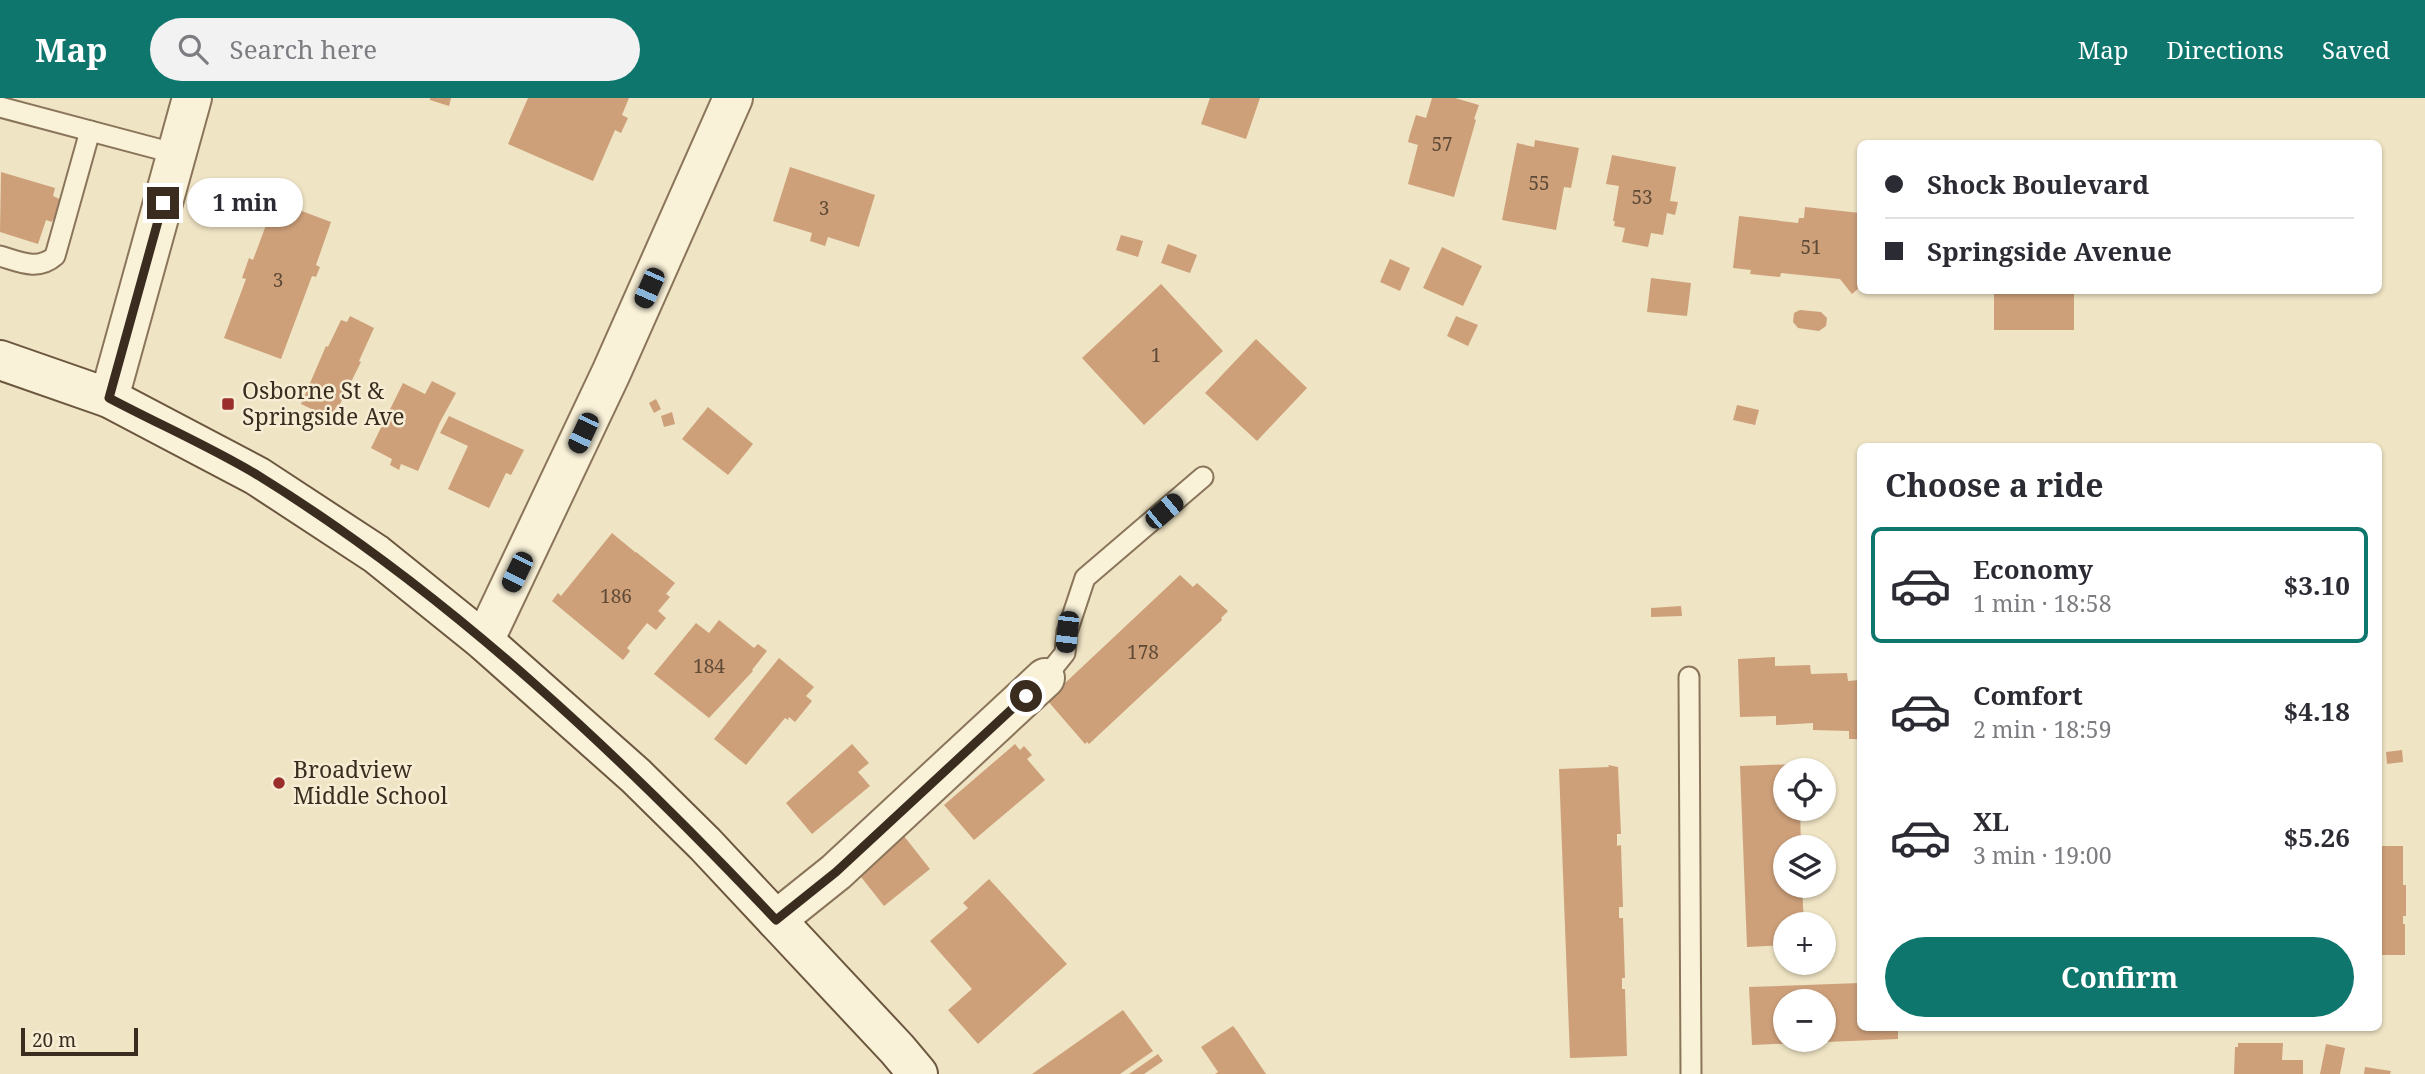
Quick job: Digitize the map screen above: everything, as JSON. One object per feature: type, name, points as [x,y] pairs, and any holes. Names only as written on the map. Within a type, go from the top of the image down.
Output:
[{"type":"street","points":[[109,398],[192,98]]},
{"type":"street","points":[[484,641],[611,373],[733,98]]},
{"type":"street","points":[[0,360],[109,398],[257,475],[376,554],[484,641],[636,776],[705,844],[918,1074]]},
{"type":"street","points":[[776,920],[836,872],[1045,678]]},
{"type":"lane","points":[[0,107],[177,154]]},
{"type":"lane","points":[[0,256],[37,266],[55,256],[90,131]]},
{"type":"lane","points":[[1045,678],[1065,653],[1067,632],[1085,578],[1203,477]]},
{"type":"lane","points":[[1689,677],[1691,1074]]},
{"type":"building","points":[[430,98],[451,98],[449,106]]},
{"type":"building","points":[[528,98],[629,98],[622,115],[628,118],[621,133],[615,130],[593,181],[508,144]]},
{"type":"building","points":[[1210,98],[1260,98],[1246,139],[1201,124]]},
{"type":"building","points":[[1432,98],[1455,98],[1479,105],[1454,197],[1408,184],[1418,145],[1408,142],[1410,134],[1416,115],[1426,118]]},
{"type":"building","points":[[1535,140],[1579,148],[1571,188],[1564,187],[1556,230],[1502,220],[1517,143],[1534,147]]},
{"type":"building","points":[[1612,155],[1676,167],[1670,201],[1678,202],[1675,215],[1667,213],[1663,235],[1651,233],[1648,247],[1622,242],[1625,228],[1614,226],[1619,186],[1606,184]]},
{"type":"building","points":[[790,167],[875,195],[859,247],[828,237],[825,246],[810,241],[812,233],[773,221]]},
{"type":"building","points":[[1,172],[55,188],[53,196],[66,202],[60,222],[46,220],[38,244],[0,232]]},
{"type":"building","points":[[275,201],[331,222],[316,265],[320,267],[316,277],[312,276],[281,359],[224,338],[246,279],[242,278],[249,258],[253,260]]},
{"type":"building","points":[[1805,207],[1857,213],[1857,290],[1852,294],[1840,279],[1781,273],[1780,277],[1769,276],[1750,274],[1751,270],[1733,268],[1739,216],[1798,223],[1799,218],[1804,218]]},
{"type":"building","points":[[1121,235],[1143,241],[1138,257],[1116,250]]},
{"type":"building","points":[[1168,244],[1197,255],[1190,273],[1161,263]]},
{"type":"building","points":[[1442,247],[1482,266],[1463,306],[1423,288]]},
{"type":"building","points":[[1390,259],[1410,268],[1400,291],[1380,282]]},
{"type":"building","points":[[1651,278],[1691,283],[1687,316],[1647,312]]},
{"type":"building","points":[[1161,284],[1223,351],[1144,425],[1082,358]]},
{"type":"building","points":[[1994,294],[2074,294],[2074,330],[1994,330]]},
{"type":"building","points":[[1800,310],[1821,312],[1827,318],[1826,326],[1819,331],[1798,328],[1793,322],[1794,313]]},
{"type":"building","points":[[350,316],[374,328],[359,361],[361,362],[331,418],[301,404],[326,346],[328,347],[341,320],[347,322]]},
{"type":"building","points":[[1456,316],[1478,325],[1468,346],[1447,336]]},
{"type":"building","points":[[1256,339],[1307,388],[1257,441],[1205,393]]},
{"type":"building","points":[[432,381],[456,393],[418,471],[401,464],[399,470],[390,465],[392,459],[371,448],[403,383],[425,394]]},
{"type":"building","points":[[656,399],[661,409],[654,413],[649,403]]},
{"type":"building","points":[[1737,405],[1759,410],[1755,425],[1733,420]]},
{"type":"building","points":[[708,407],[753,444],[728,475],[682,439]]},
{"type":"building","points":[[672,412],[675,424],[664,427],[661,416]]},
{"type":"building","points":[[449,416],[524,450],[511,475],[506,473],[489,508],[448,489],[468,446],[440,433]]},
{"type":"building","points":[[612,533],[635,552],[633,553],[636,552],[675,583],[666,594],[670,597],[658,611],[666,618],[656,630],[647,623],[627,648],[630,651],[623,660],[552,601],[558,593],[561,596]]},
{"type":"building","points":[[1180,575],[1193,587],[1197,583],[1228,611],[1222,620],[1089,744],[1085,744],[1047,700]]},
{"type":"building","points":[[1681,606],[1682,616],[1651,617],[1651,608]]},
{"type":"building","points":[[719,620],[754,648],[758,644],[767,651],[753,671],[709,718],[654,674],[696,623],[709,633]]},
{"type":"building","points":[[1775,657],[1775,666],[1810,665],[1811,674],[1847,673],[1848,681],[1857,680],[1857,739],[1849,739],[1849,731],[1813,730],[1813,723],[1776,725],[1776,716],[1740,717],[1738,659]]},
{"type":"building","points":[[779,658],[814,687],[806,696],[812,701],[795,722],[789,717],[788,720],[785,718],[746,765],[714,739]]},
{"type":"building","points":[[852,744],[869,763],[858,772],[870,786],[812,834],[786,803]]},
{"type":"building","points":[[1015,744],[1020,750],[1024,746],[1032,755],[1027,759],[1045,780],[974,840],[944,805]]},
{"type":"building","points":[[2402,750],[2403,762],[2387,764],[2386,752]]},
{"type":"building","points":[[1608,765],[1618,767],[1621,834],[1617,834],[1617,846],[1621,845],[1623,907],[1619,907],[1619,918],[1623,918],[1625,978],[1622,978],[1622,989],[1625,989],[1627,1056],[1570,1058],[1559,769],[1609,767]]},
{"type":"building","points":[[1773,765],[1773,821],[1800,821],[1801,835],[1773,835],[1773,898],[1803,898],[1803,912],[1773,912],[1773,946],[1747,947],[1740,766]]},
{"type":"building","points":[[900,831],[930,869],[884,906],[854,868]]},
{"type":"building","points":[[2382,846],[2403,846],[2403,885],[2406,885],[2406,916],[2403,916],[2405,955],[2382,955]]},
{"type":"building","points":[[989,879],[1067,964],[978,1044],[948,1010],[972,989],[930,941],[968,908],[963,903]]},
{"type":"building","points":[[1857,983],[1857,1031],[1898,1031],[1898,1039],[1836,1042],[1836,989],[1773,989],[1773,1044],[1752,1045],[1749,987]]},
{"type":"building","points":[[1123,1010],[1153,1051],[1120,1074],[1032,1074]]},
{"type":"building","points":[[1233,1026],[1266,1074],[1215,1074],[1218,1072],[1201,1047]]},
{"type":"building","points":[[2238,1043],[2283,1043],[2282,1060],[2303,1060],[2303,1074],[2234,1074],[2235,1047],[2238,1047]]},
{"type":"building","points":[[2326,1044],[2345,1048],[2340,1074],[2320,1074]]},
{"type":"building","points":[[1158,1054],[1163,1061],[1144,1074],[1129,1074]]},
{"type":"building","points":[[2365,1067],[2391,1071],[2390,1074],[2364,1074]]},
{"type":"place","name":"Osborne St & Springside Ave","points":[[228,404]]},
{"type":"place","name":"Broadview Middle School","points":[[279,783]]},
{"type":"route","points":[[163,203],[109,398],[257,475],[376,554],[484,641],[636,776],[776,920],[836,872],[1026,696]]}]
